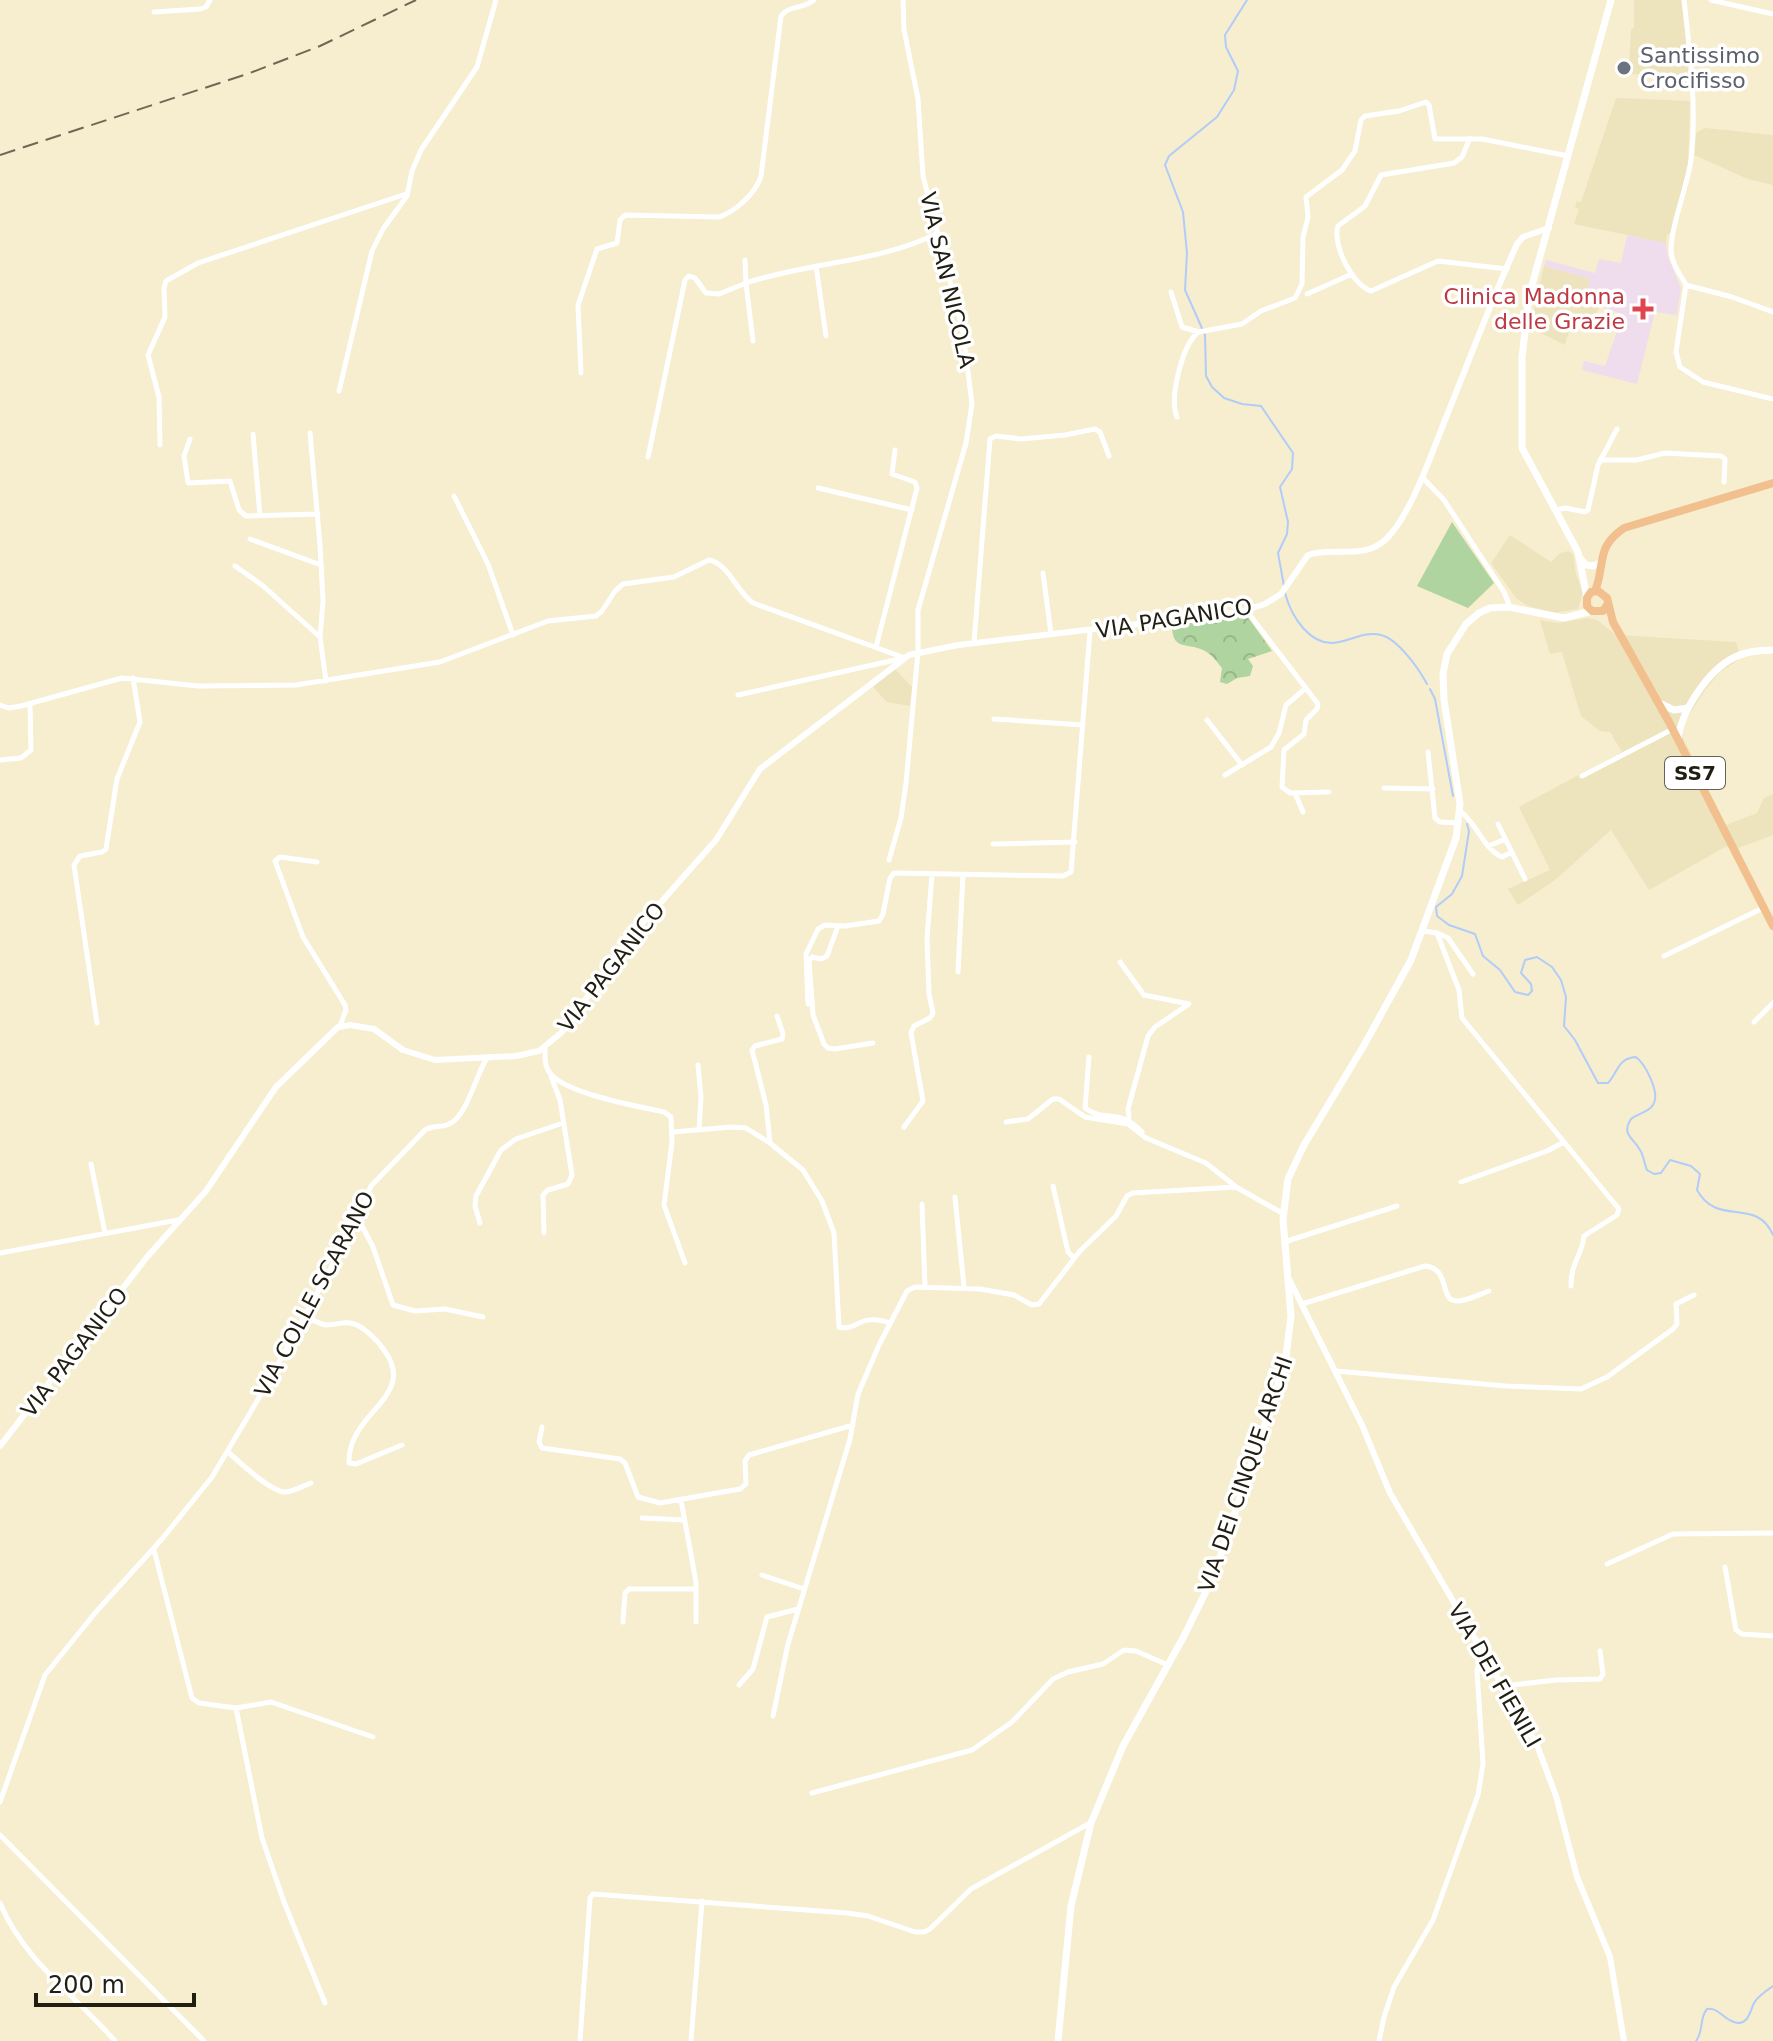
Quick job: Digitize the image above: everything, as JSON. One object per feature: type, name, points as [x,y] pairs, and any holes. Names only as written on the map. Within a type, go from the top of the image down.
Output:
[{"type":"main road","points":[[1586,600],[1579,557],[1524,453],[1521,434],[1524,327],[1528,299],[1611,0]]},
{"type":"main road","points":[[1579,557],[1590,566],[1600,563],[1610,539],[1635,523],[1773,483]]},
{"type":"main road","name":"SS7","points":[[1600,563],[1613,622],[1659,703],[1773,926]]},
{"type":"main road","name":"SS7","points":[[1595,591],[1600,573]]},
{"type":"main road","points":[[1582,578],[1595,591],[1605,594]]},
{"type":"main road","points":[[1570,617],[1595,591]]},
{"type":"main road","name":"SS7","points":[[1586,600],[1596,612],[1613,622]]},
{"type":"main road","points":[[1570,617],[1596,612],[1607,605]]},
{"type":"main road","name":"VIA DEI CINQUE ARCHI","points":[[1058,2041],[1070,1912],[1091,1823],[1123,1746],[1216,1570],[1284,1368],[1291,1320],[1282,1213],[1287,1183],[1298,1155],[1409,964],[1448,863],[1460,811],[1444,705],[1445,661],[1456,636],[1473,618],[1490,608],[1570,617]]},
{"type":"main road","points":[[1671,726],[1730,659],[1748,652],[1773,650]]},
{"type":"main road","points":[[1659,703],[1671,709],[1688,708]]},
{"type":"main road","points":[[1678,740],[1688,708]]},
{"type":"street","points":[[154,12],[200,9],[206,7],[210,0]]},
{"type":"street","points":[[339,391],[369,257],[407,194],[421,150],[480,61],[496,0]]},
{"type":"street","points":[[581,373],[578,305],[597,249],[618,242],[620,220],[624,215],[719,217],[730,212],[756,188],[761,176],[781,16],[787,9],[806,6],[814,0]]},
{"type":"street","name":"VIA SAN NICOLA","points":[[903,0],[904,33],[918,95],[922,168],[964,337],[972,404],[966,443],[918,610],[918,651]]},
{"type":"street","points":[[1684,0],[1691,62],[1692,146],[1688,181],[1671,253],[1686,285],[1676,354],[1681,368],[1709,384],[1773,399]]},
{"type":"street","points":[[1711,0],[1773,14]]},
{"type":"street","points":[[1177,417],[1174,408],[1183,356],[1193,337],[1199,332],[1244,323],[1262,311],[1296,297],[1302,284],[1303,237],[1308,217],[1306,198],[1310,192],[1340,173],[1354,155],[1364,117],[1426,102],[1435,139],[1470,138],[1569,156]]},
{"type":"street","points":[[1470,138],[1462,157],[1454,163],[1386,173],[1378,178],[1365,206],[1343,221],[1336,231],[1338,244],[1360,286],[1371,291],[1441,260],[1507,269]]},
{"type":"street","points":[[160,445],[159,397],[148,355],[165,315],[166,281],[198,263],[407,194]]},
{"type":"street","name":"VIA PAGANICO","points":[[0,1446],[178,1220],[206,1191],[279,1083],[340,1026],[354,1025],[379,1030],[403,1050],[427,1058],[448,1060],[526,1055],[545,1048],[564,1029],[632,935],[716,840],[760,769],[905,658],[918,651],[974,643],[1246,610],[1277,597],[1309,554],[1364,550],[1381,543],[1402,517],[1422,477],[1522,238],[1549,228]]},
{"type":"street","points":[[648,457],[685,280],[694,277],[704,291],[719,294],[746,283],[898,250],[936,234]]},
{"type":"street","points":[[745,260],[753,341]]},
{"type":"street","points":[[816,266],[826,336]]},
{"type":"street","points":[[1307,294],[1352,274]]},
{"type":"street","points":[[1686,285],[1773,312]]},
{"type":"street","points":[[1171,292],[1182,327],[1199,332]]},
{"type":"street","points":[[974,643],[990,439],[996,436],[1021,439],[1068,435],[1095,429],[1100,432],[1109,456]]},
{"type":"street","points":[[1555,510],[1566,508],[1589,512],[1600,460],[1617,429]]},
{"type":"street","points":[[310,433],[321,565],[320,637],[326,681]]},
{"type":"street","points":[[253,434],[260,516]]},
{"type":"street","points":[[190,439],[184,456],[188,483],[230,481],[241,514],[318,514]]},
{"type":"street","points":[[876,647],[917,485],[892,475],[895,450]]},
{"type":"street","points":[[1600,460],[1640,460],[1665,453],[1720,455],[1725,461],[1724,482]]},
{"type":"street","points":[[1422,477],[1449,507],[1504,592],[1511,608]]},
{"type":"street","points":[[818,488],[912,510]]},
{"type":"street","points":[[454,496],[488,564],[513,635]]},
{"type":"street","points":[[250,539],[321,565]]},
{"type":"street","points":[[0,705],[10,708],[30,704],[113,680],[133,678],[201,686],[293,685],[445,661],[552,619],[592,617],[602,611],[623,584],[674,577],[711,560],[720,564],[742,594],[755,604],[905,658]]},
{"type":"street","points":[[235,566],[262,585],[320,637]]},
{"type":"street","points":[[1043,573],[1051,635]]},
{"type":"street","points":[[1246,610],[1318,707],[1306,720],[1304,734],[1286,747],[1282,756],[1282,787],[1287,792],[1295,793],[1329,792]]},
{"type":"street","points":[[808,1004],[807,952],[819,928],[879,921],[894,873],[1068,875],[1073,868],[1090,631]]},
{"type":"street","points":[[889,860],[906,788],[918,651]]},
{"type":"street","name":"VIA PAGANICO","points":[[738,695],[905,658]]},
{"type":"street","points":[[97,1023],[74,865],[80,856],[106,849],[117,779],[139,724],[133,678]]},
{"type":"street","points":[[1225,775],[1273,745],[1281,730],[1285,707],[1306,688]]},
{"type":"street","points":[[0,760],[21,758],[31,750],[30,704]]},
{"type":"street","points":[[994,719],[1083,725]]},
{"type":"street","points":[[1207,720],[1242,765]]},
{"type":"street","points":[[1582,776],[1671,726]]},
{"type":"street","points":[[1428,752],[1436,819],[1459,823]]},
{"type":"street","points":[[1384,788],[1433,789]]},
{"type":"street","points":[[1295,793],[1303,812]]},
{"type":"street","points":[[1460,811],[1499,856],[1512,852]]},
{"type":"street","points":[[1498,824],[1525,879]]},
{"type":"street","points":[[1489,846],[1505,839]]},
{"type":"street","points":[[993,844],[1075,842]]},
{"type":"street","points":[[317,862],[280,857],[275,861],[282,887],[306,942],[346,1006],[340,1026]]},
{"type":"street","points":[[904,1127],[923,1101],[911,1031],[933,1013],[929,994],[927,939],[932,874]]},
{"type":"street","points":[[958,972],[963,875]]},
{"type":"street","points":[[1664,956],[1764,908]]},
{"type":"street","points":[[838,926],[826,957],[810,960],[814,1018],[824,1044],[830,1049],[873,1043]]},
{"type":"street","points":[[1423,931],[1448,938],[1473,974]]},
{"type":"street","points":[[1437,933],[1459,990],[1462,1018],[1619,1212],[1584,1236],[1572,1267],[1571,1286]]},
{"type":"street","points":[[1120,962],[1144,995],[1189,1004],[1155,1027],[1148,1036],[1128,1109],[1129,1118]]},
{"type":"street","points":[[1754,1022],[1773,1003]]},
{"type":"street","points":[[770,1143],[766,1105],[752,1050],[755,1046],[783,1038],[777,1016]]},
{"type":"street","points":[[544,1233],[543,1195],[547,1190],[568,1184],[572,1177],[560,1097],[546,1064],[545,1048]]},
{"type":"street","points":[[1089,1057],[1085,1108],[1129,1118],[1151,1141]]},
{"type":"street","name":"VIA COLLE SCARANO","points":[[0,1802],[44,1677],[99,1608],[196,1499],[228,1452],[358,1218],[374,1182],[424,1131],[433,1126],[448,1125],[459,1116],[487,1058]]},
{"type":"street","points":[[698,1065],[701,1097],[699,1130]]},
{"type":"street","points":[[551,1075],[594,1096],[666,1112],[671,1118],[673,1132],[664,1205],[685,1263]]},
{"type":"street","points":[[1006,1122],[1028,1119],[1052,1099],[1058,1098],[1087,1118],[1127,1124],[1151,1141],[1206,1163],[1236,1187],[1282,1213]]},
{"type":"street","points":[[480,1223],[475,1208],[476,1196],[503,1147],[525,1135],[563,1123]]},
{"type":"street","points":[[673,1132],[743,1128],[770,1143],[803,1170],[827,1212],[837,1252],[839,1327],[846,1329],[871,1318],[890,1323]]},
{"type":"street","points":[[1461,1182],[1564,1142]]},
{"type":"street","points":[[91,1164],[105,1233]]},
{"type":"street","points":[[1053,1186],[1066,1247],[1074,1258]]},
{"type":"street","points":[[773,1716],[798,1609],[853,1425],[860,1389],[906,1292],[912,1287],[964,1287],[1011,1295],[1037,1305],[1044,1300],[1074,1258],[1116,1216],[1132,1193],[1236,1187]]},
{"type":"street","points":[[955,1197],[964,1287]]},
{"type":"street","points":[[922,1204],[925,1287]]},
{"type":"street","points":[[1284,1242],[1397,1206]]},
{"type":"street","points":[[358,1218],[373,1247],[393,1305],[417,1311],[448,1309],[483,1317]]},
{"type":"street","points":[[0,1253],[178,1220]]},
{"type":"street","points":[[1302,1304],[1428,1266],[1439,1272],[1452,1301],[1489,1291]]},
{"type":"street","name":"VIA DEI FIENILI","points":[[1287,1276],[1366,1434],[1388,1489],[1536,1742],[1555,1793],[1576,1873],[1610,1957],[1624,2041]]},
{"type":"street","points":[[1336,1371],[1584,1389],[1607,1377],[1673,1329],[1677,1324],[1676,1304],[1694,1295]]},
{"type":"street","points":[[304,1315],[323,1324],[346,1322],[358,1325],[380,1345],[394,1366],[393,1385],[360,1428],[349,1463],[356,1464],[402,1445]]},
{"type":"street","points":[[542,1427],[539,1442],[542,1448],[620,1459],[626,1464],[636,1494],[640,1499],[654,1503],[742,1488],[746,1482],[745,1460],[750,1454],[853,1425]]},
{"type":"street","points":[[228,1452],[281,1492],[311,1483]]},
{"type":"street","points":[[681,1500],[696,1589],[696,1622]]},
{"type":"street","points":[[642,1518],[684,1520]]},
{"type":"street","points":[[1607,1564],[1671,1534],[1773,1533]]},
{"type":"street","points":[[153,1549],[192,1698],[199,1703],[236,1708],[270,1701],[373,1737]]},
{"type":"street","points":[[1725,1567],[1736,1630],[1742,1634],[1773,1636]]},
{"type":"street","points":[[762,1575],[804,1589]]},
{"type":"street","points":[[623,1622],[625,1593],[629,1589],[696,1589]]},
{"type":"street","points":[[739,1685],[753,1669],[767,1617],[798,1609]]},
{"type":"street","points":[[812,1793],[973,1749],[1012,1722],[1053,1679],[1103,1664],[1124,1650],[1136,1651],[1168,1665]]},
{"type":"street","points":[[1379,2041],[1384,2014],[1395,1984],[1433,1920],[1478,1795],[1483,1761],[1477,1671],[1482,1651]]},
{"type":"street","points":[[1503,1686],[1600,1679],[1603,1672],[1600,1651]]},
{"type":"street","points":[[236,1708],[262,1838],[325,2003]]},
{"type":"street","points":[[580,2041],[591,1895],[597,1893],[854,1914],[908,1931],[924,1932],[971,1889],[1091,1823]]},
{"type":"street","points":[[0,1835],[204,2041]]},
{"type":"street","points":[[691,2041],[702,1901]]},
{"type":"street","points":[[0,1903],[13,1931],[29,1952],[115,2041]]},
{"type":"shaded area","points":[[1634,0],[1682,0],[1690,77],[1629,74]]},
{"type":"shaded area","points":[[1616,98],[1690,101],[1688,165],[1672,232],[1667,235],[1666,243],[1574,224],[1579,209],[1575,207],[1577,201],[1581,202]]},
{"type":"shaded area","points":[[1705,128],[1773,135],[1773,185],[1748,179],[1694,155],[1696,133]]},
{"type":"shaded area","name":"Clinica Madonna delle Grazie","points":[[1627,235],[1666,243],[1668,257],[1681,288],[1677,315],[1655,312],[1637,384],[1582,370],[1584,361],[1605,366],[1623,314],[1584,301],[1590,279],[1544,266],[1546,260],[1595,273],[1599,259],[1621,263]]},
{"type":"shaded area","points":[[1544,266],[1590,279],[1584,301],[1599,306],[1594,327],[1572,321],[1565,345],[1535,330],[1531,322]]},
{"type":"shaded area","points":[[1510,535],[1551,562],[1560,553],[1569,551],[1573,555],[1583,592],[1578,609],[1554,613],[1528,606],[1516,598],[1491,563]]},
{"type":"shaded area","points":[[1588,618],[1597,620],[1616,635],[1736,642],[1741,658],[1719,673],[1703,693],[1683,725],[1683,738],[1726,825],[1757,813],[1764,798],[1773,794],[1773,835],[1738,848],[1725,847],[1649,890],[1611,830],[1555,880],[1518,905],[1508,889],[1550,870],[1519,807],[1622,752],[1610,732],[1600,731],[1581,716],[1562,652],[1550,654],[1540,620],[1558,623]]},
{"type":"shaded area","points":[[895,669],[912,687],[910,706],[887,702],[873,687]]},
{"type":"green space","points":[[1452,522],[1494,583],[1468,608],[1417,586]]},
{"type":"green space","points":[[1245,613],[1272,651],[1248,659],[1253,666],[1250,676],[1227,684],[1220,682],[1222,668],[1211,655],[1174,639],[1172,625]]},
{"type":"waterway","points":[[1247,0],[1225,35],[1226,47],[1238,71],[1234,90],[1217,117],[1169,156],[1165,165],[1183,212],[1187,253],[1185,290],[1205,335],[1206,376],[1224,398],[1261,406],[1293,453],[1292,469],[1280,487],[1288,522],[1287,534],[1278,553],[1284,586]]},
{"type":"waterway","points":[[1285,593],[1297,620],[1311,636],[1329,643],[1370,634],[1381,635],[1407,655],[1427,684]]},
{"type":"waterway","points":[[1430,689],[1435,699],[1453,796]]},
{"type":"waterway","points":[[1467,824],[1469,831],[1462,876],[1452,894],[1436,907],[1437,916],[1449,925],[1475,934],[1483,956],[1500,970],[1515,992],[1528,995],[1532,991],[1531,984],[1521,973],[1525,960],[1537,957],[1552,967],[1561,980],[1566,997],[1564,1026],[1598,1083],[1608,1083],[1625,1060],[1636,1057],[1651,1079],[1655,1093],[1653,1105],[1631,1119],[1627,1129],[1641,1152],[1647,1170],[1654,1174],[1661,1173],[1670,1160],[1691,1166],[1700,1174],[1697,1190],[1706,1201],[1715,1208],[1757,1217],[1766,1223],[1773,1235]]},
{"type":"waterway","points":[[1696,2041],[1707,2009],[1734,2022],[1742,2022],[1756,2000],[1773,1986]]},
{"type":"railway","points":[[0,155],[250,73],[320,46],[416,0]]},
{"type":"place","name":"Santissimo Crocifisso","points":[[1624,68]]},
{"type":"place","name":"Clinica Madonna delle Grazie","points":[[1643,309]]}]
